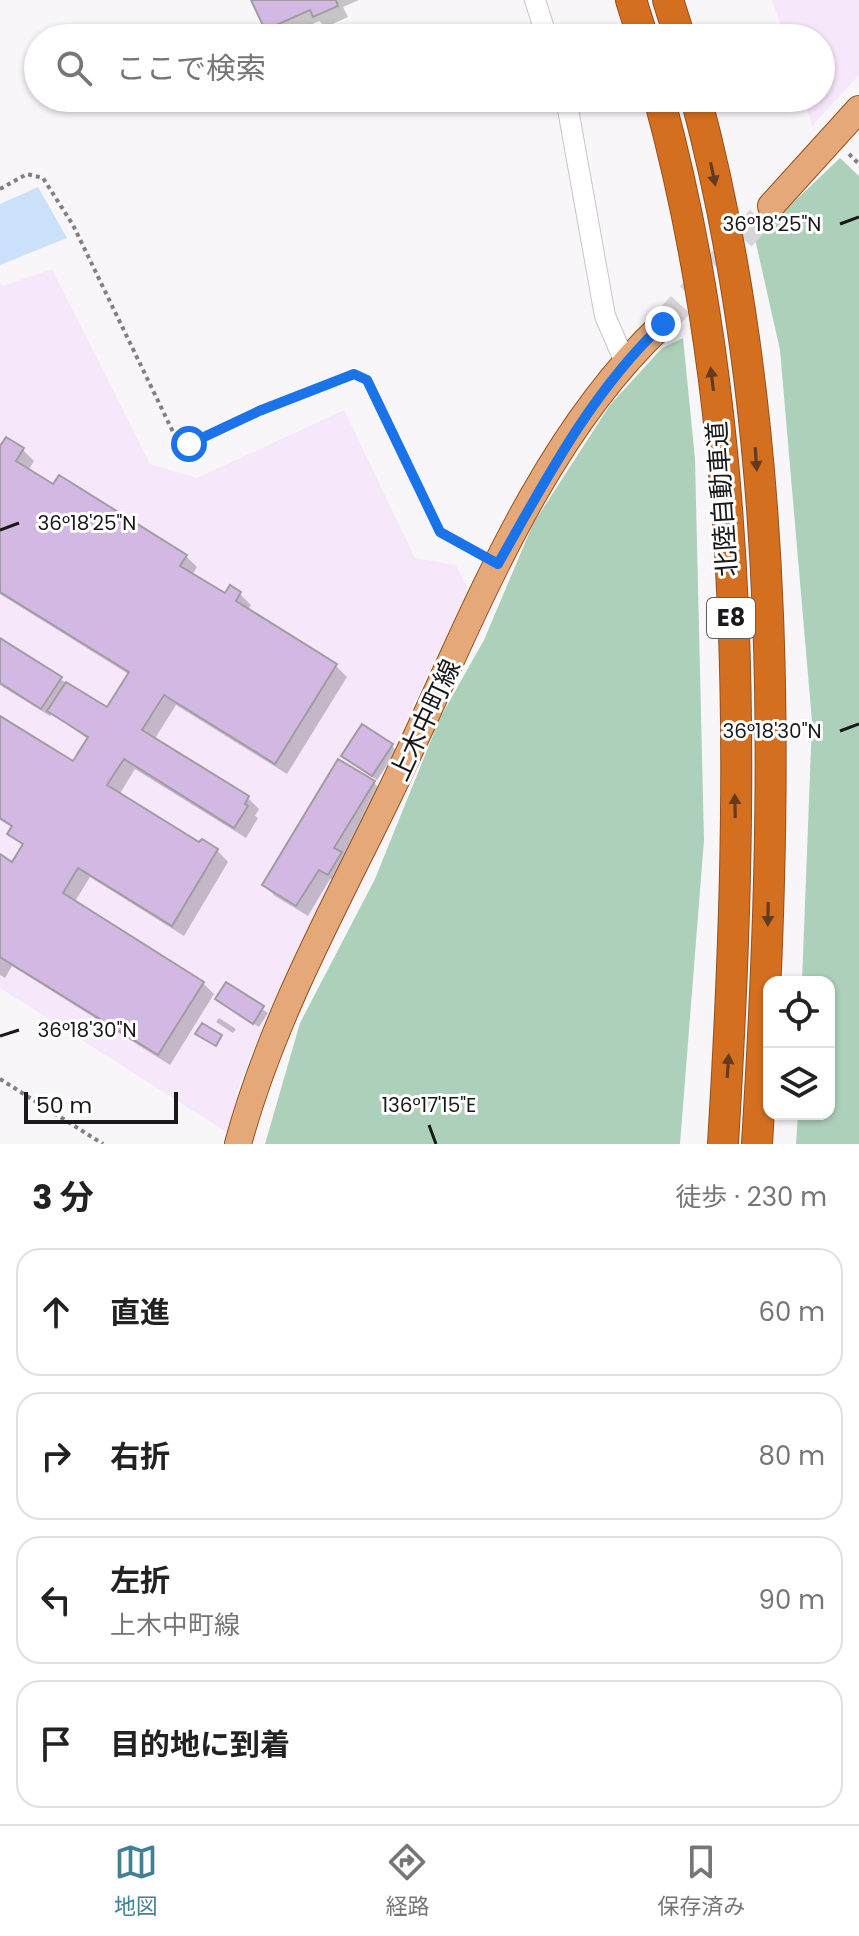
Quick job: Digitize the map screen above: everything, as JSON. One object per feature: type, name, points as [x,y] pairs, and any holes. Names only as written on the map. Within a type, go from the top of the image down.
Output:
[{"type":"highway","points":[[631,0],[639,24]]},
{"type":"highway","points":[[668,0],[676,24]]},
{"type":"highway","name":"北陸自動車道","points":[[662,112],[689,228],[707,334],[729,565],[735,827],[732,991],[723,1144]]},
{"type":"highway","name":"北陸自動車道","points":[[699,112],[723,218],[742,330],[755,441],[764,564],[770,824],[766,1003],[757,1144]]},
{"type":"main road","points":[[771,206],[859,109]]},
{"type":"main road","name":"上木中町線","points":[[238,1144],[254,1088],[298,979],[498,564],[560,453],[625,362],[663,324]]},
{"type":"street","points":[[535,0],[543,24]]},
{"type":"street","points":[[569,112],[605,316],[625,362]]},
{"type":"path","points":[[0,189],[27,174],[43,178],[73,225],[174,434],[189,444],[259,411],[354,374],[367,380],[440,532],[498,564]]},
{"type":"path","points":[[0,1079],[103,1144]]},
{"type":"shaded area","points":[[772,0],[859,0],[859,75],[835,101],[835,24],[780,24]]},
{"type":"shaded area","points":[[808,112],[825,112],[812,126]]},
{"type":"shaded area","points":[[52,269],[150,464],[197,478],[344,410],[415,558],[456,565],[468,589],[262,1028],[237,1092],[231,1135],[0,988],[0,284],[4,286]]},
{"type":"green space","points":[[840,158],[859,176],[859,1144],[796,1144],[798,1120],[835,1120],[835,976],[802,976],[812,721],[780,350],[755,239]]},
{"type":"green space","points":[[683,338],[695,459],[704,840],[680,1144],[265,1144],[300,1023],[375,879],[440,718],[484,640],[533,524],[610,405],[662,348]]},
{"type":"water","points":[[38,187],[67,238],[0,265],[0,204]]},
{"type":"building","points":[[251,0],[336,0],[338,6],[313,17],[310,10],[278,24],[262,24]]},
{"type":"building","points":[[6,437],[24,448],[16,461],[53,484],[59,475],[187,555],[180,566],[225,593],[230,585],[241,592],[236,601],[337,664],[275,764],[164,695],[142,730],[249,796],[245,804],[248,806],[234,828],[124,759],[107,785],[199,842],[202,839],[218,849],[172,926],[78,868],[63,893],[204,982],[158,1055],[0,957],[0,854],[12,862],[23,844],[7,834],[12,826],[0,818],[0,716],[73,761],[88,737],[47,711],[66,682],[107,707],[129,672],[0,592],[0,446]]},
{"type":"building","points":[[0,638],[62,677],[41,709],[0,683]]},
{"type":"building","points":[[362,724],[393,744],[372,776],[341,756]]},
{"type":"building","points":[[338,759],[375,781],[334,848],[342,852],[328,875],[319,870],[296,906],[262,885]]},
{"type":"building","points":[[226,982],[264,1006],[253,1024],[215,999]]},
{"type":"building","points":[[202,1023],[222,1035],[216,1046],[195,1034]]},
{"type":"tunnel","points":[[663,324],[771,206]]},
{"type":"route","points":[[189,444],[259,411],[354,374],[367,380],[440,532],[498,564],[560,453],[625,362],[663,324]]}]
